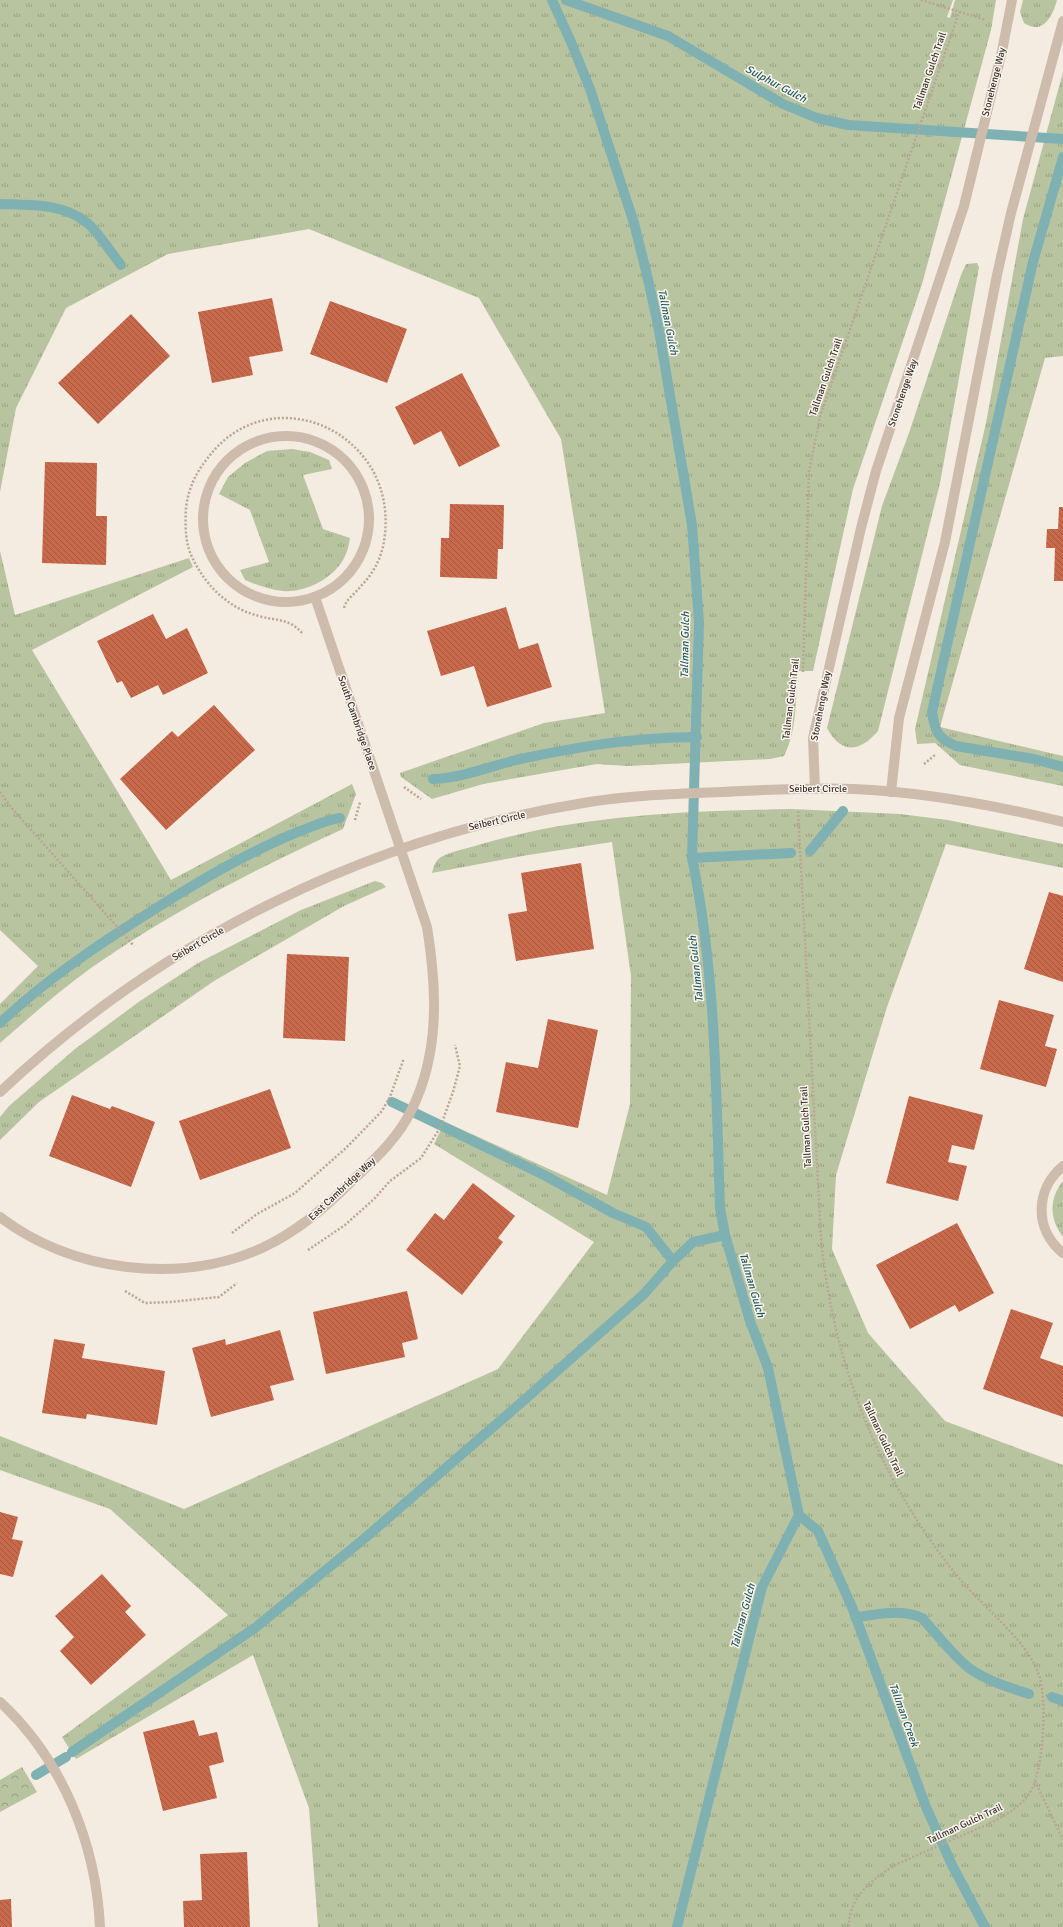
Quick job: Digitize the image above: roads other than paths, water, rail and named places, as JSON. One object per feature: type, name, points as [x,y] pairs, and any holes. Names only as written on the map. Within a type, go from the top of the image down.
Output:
[{"type":"street","name":"Stonehenge Way","points":[[815,789],[813,738],[861,528],[876,471],[964,206],[1002,50],[1012,0]]},
{"type":"street","points":[[891,792],[899,718],[945,542],[1010,213],[1063,21]]},
{"type":"street","points":[[281,436],[296,436],[324,445],[348,463],[364,488],[370,517],[365,546],[359,560],[341,583],[329,591],[315,597],[301,602],[286,603],[256,597],[230,582],[220,571],[206,543],[202,514],[210,484],[227,460],[239,450],[252,443],[281,436]]},
{"type":"street","name":"South Cambridge Place","points":[[315,597],[400,849]]},
{"type":"street","name":"Seibert Circle","points":[[0,1092],[42,1053],[98,1009],[133,984],[190,948],[246,917],[311,885],[361,863],[433,837],[510,817],[589,802],[646,796],[815,789],[891,792],[934,796],[1063,822]]},
{"type":"street","name":"East Cambridge Way","points":[[0,1218],[26,1235],[50,1247],[72,1255],[117,1265],[136,1267],[188,1267],[226,1261],[262,1248],[303,1224],[333,1200],[370,1164],[404,1123],[422,1085],[429,1060],[434,1003],[432,956],[423,913],[400,849]]},
{"type":"street","points":[[1063,1166],[1050,1180],[1041,1205],[1043,1223],[1046,1231],[1055,1246],[1063,1253]]},
{"type":"street","points":[[0,1702],[21,1722],[35,1740],[52,1766],[69,1799],[89,1853],[98,1900],[100,1927]]},
{"type":"waterway","name":"Tallman Gulch","points":[[552,0],[590,89],[634,223],[658,325],[692,525],[699,622],[692,858],[706,945],[714,1032],[720,1208],[725,1235],[750,1321],[768,1368],[799,1515],[762,1587],[677,1927]]},
{"type":"waterway","name":"Sulphur Gulch","points":[[566,0],[668,36],[783,104],[817,118],[848,125],[1063,139]]},
{"type":"waterway","points":[[1063,157],[1033,262],[932,712],[934,724],[938,733],[945,740],[956,746],[1034,759],[1063,767]]},
{"type":"waterway","points":[[0,204],[45,206],[67,211],[77,216],[95,231],[121,265]]},
{"type":"waterway","points":[[433,779],[454,777],[516,760],[583,747],[628,741],[674,737],[697,737]]},
{"type":"waterway","points":[[810,851],[843,811]]},
{"type":"waterway","points":[[0,1023],[42,987],[86,954],[132,923],[194,885],[223,868],[269,845],[320,823],[340,818]]},
{"type":"waterway","points":[[692,858],[791,853]]},
{"type":"waterway","points":[[392,1102],[544,1175],[613,1213],[646,1227],[673,1261]]},
{"type":"waterway","points":[[72,1752],[255,1628],[365,1538],[522,1402],[644,1294],[673,1261],[693,1242],[725,1235]]},
{"type":"waterway","name":"Tallman Creek","points":[[799,1515],[818,1531],[852,1607],[926,1807],[952,1865],[985,1927]]},
{"type":"waterway","points":[[855,1617],[906,1613],[922,1618],[951,1651],[976,1673],[990,1680],[1029,1694]]},
{"type":"waterway","points":[[1052,1697],[1063,1701]]},
{"type":"waterway","points":[[36,1775],[66,1757]]}]
